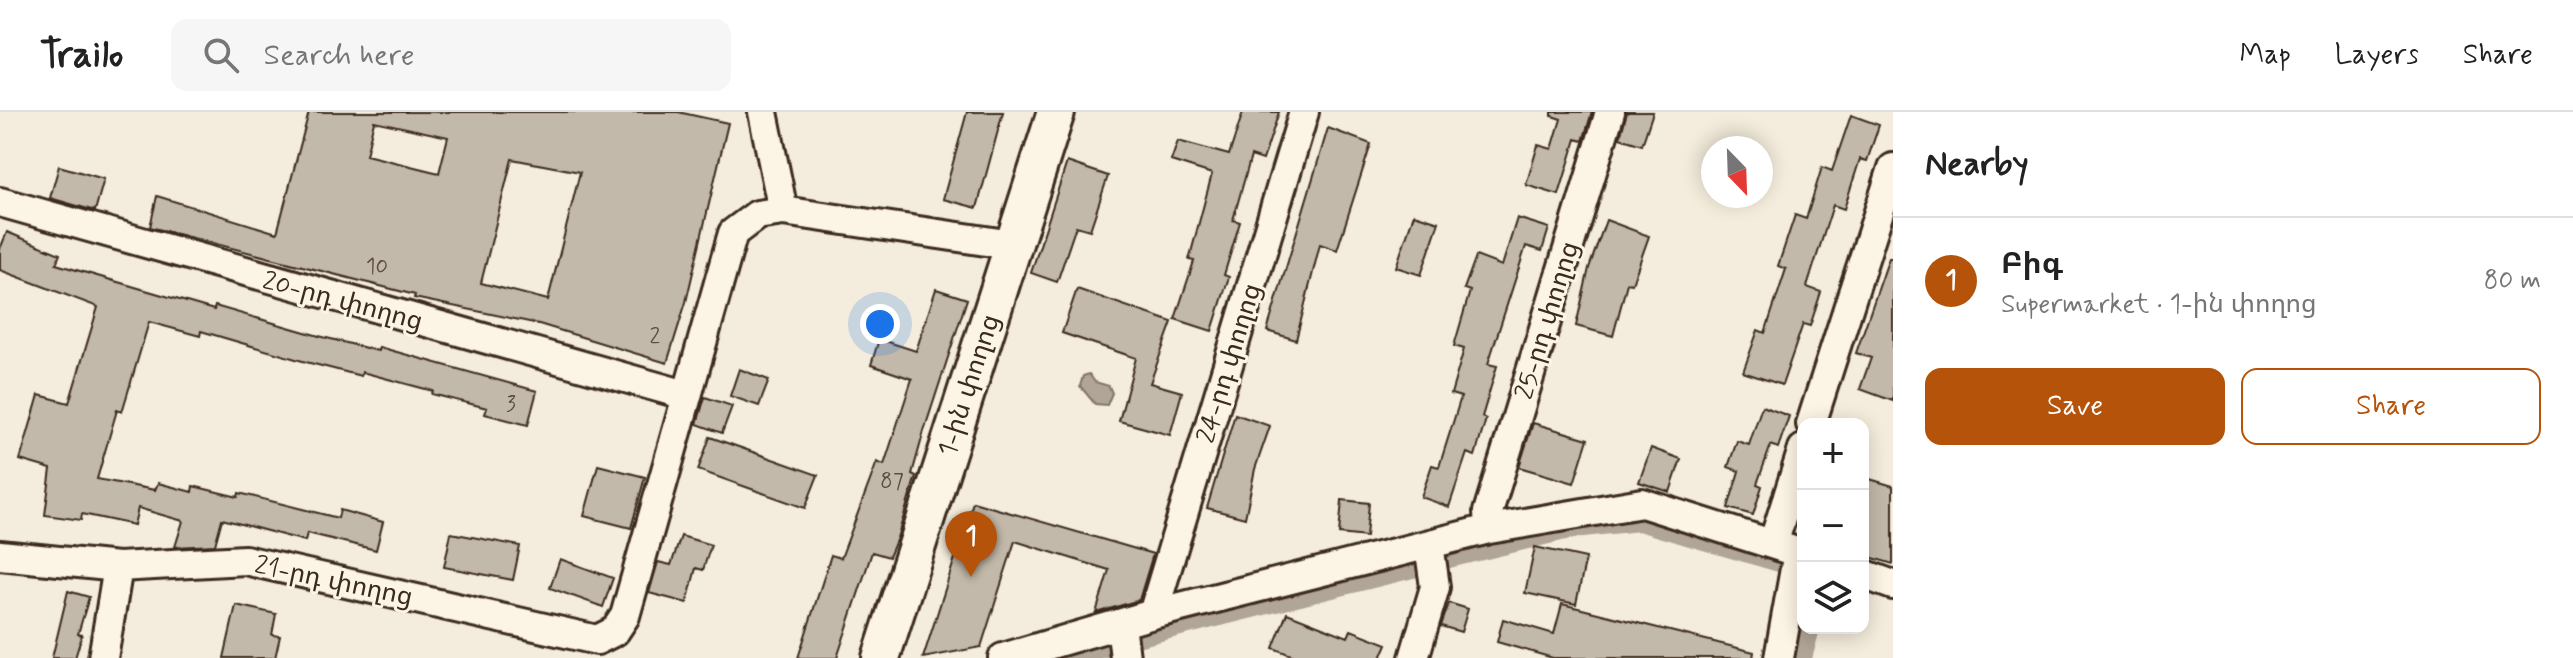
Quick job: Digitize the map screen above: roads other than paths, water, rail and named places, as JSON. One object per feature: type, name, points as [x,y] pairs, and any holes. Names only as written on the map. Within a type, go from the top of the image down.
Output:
[{"type":"main road","name":"1-ին փողոց","points":[[881,658],[1056,112]]},
{"type":"street","points":[[763,112],[783,211]]},
{"type":"street","name":"24-րդ փողոց","points":[[1153,614],[1304,112]]},
{"type":"street","name":"25-րդ փողոց","points":[[1489,529],[1488,512],[1610,112]]},
{"type":"street","points":[[1813,418],[1893,168]]},
{"type":"street","name":"20-րդ փողոց","points":[[0,202],[686,395]]},
{"type":"street","points":[[686,395],[733,233],[757,215],[783,211],[1013,245]]},
{"type":"street","name":"21-րդ փողոց","points":[[0,555],[118,567],[245,560],[597,640],[615,631],[625,616],[686,395]]},
{"type":"street","points":[[1779,658],[1798,490]]},
{"type":"street","points":[[1003,658],[1153,614],[1489,529],[1642,503],[1791,550]]},
{"type":"street","points":[[1414,658],[1435,587],[1429,544]]},
{"type":"street","points":[[103,658],[118,567]]},
{"type":"street","points":[[1869,576],[1893,585]]},
{"type":"street","points":[[1121,624],[1125,658]]},
{"type":"waterway","points":[[1440,559],[1573,527],[1639,520],[1786,563]]},
{"type":"waterway","points":[[1132,637],[1420,565]]},
{"type":"waterway","points":[[1801,658],[1807,634]]},
{"type":"waterway","points":[[1062,658],[1112,644]]},
{"type":"place","name":"Բիգ","points":[[971,577]]}]
